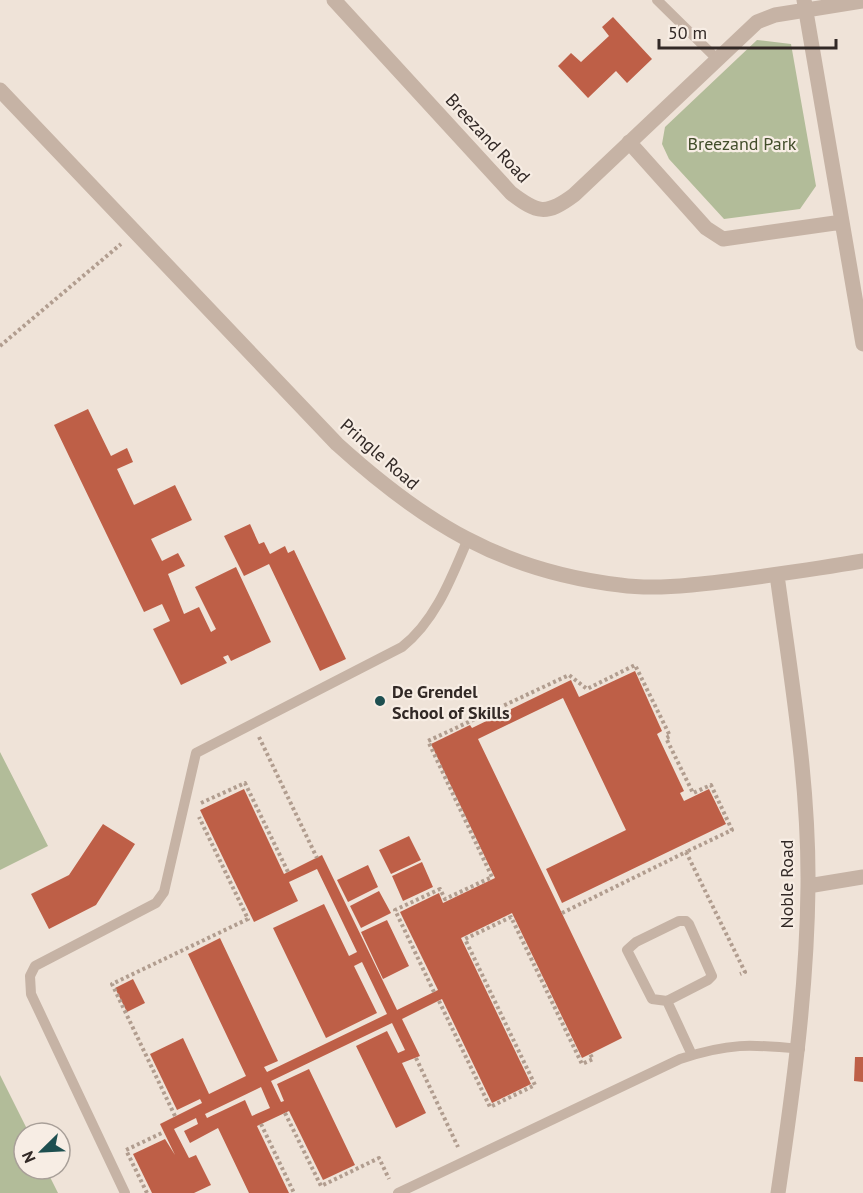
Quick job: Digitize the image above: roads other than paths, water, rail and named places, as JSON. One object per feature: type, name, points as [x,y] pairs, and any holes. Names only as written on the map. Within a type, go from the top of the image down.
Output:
[{"type":"street","points":[[340,6],[357,0]]},
{"type":"street","name":"Breezand Road","points":[[340,6],[511,193],[531,208],[546,210],[560,206],[752,25],[764,18],[805,6],[863,0]]},
{"type":"street","points":[[805,6],[863,344]]},
{"type":"street","name":"Pringle Road","points":[[0,90],[337,444],[385,488],[443,528],[507,558],[564,575],[621,586],[685,586],[777,575],[863,561]]},
{"type":"street","points":[[629,142],[706,228],[723,239],[842,222]]},
{"type":"street","name":"Noble Road","points":[[777,575],[804,774],[808,886],[800,1049],[778,1193]]},
{"type":"street","points":[[808,886],[863,877]]},
{"type":"lane","points":[[657,0],[717,58]]},
{"type":"lane","points":[[125,1193],[31,994],[30,976],[35,966],[156,903],[164,892],[196,753],[345,679],[402,647],[425,625],[451,578],[467,541]]},
{"type":"lane","points":[[679,921],[686,921],[712,976],[667,1001],[650,998],[627,950],[636,942],[679,921]]},
{"type":"lane","points":[[667,1001],[692,1055]]},
{"type":"lane","points":[[395,1189],[465,1161],[692,1055],[735,1045],[800,1049]]},
{"type":"place","name":"De Grendel School of Skills","points":[[380,701]]},
{"type":"park label","name":"Breezand Park","points":[[742,143]]}]
